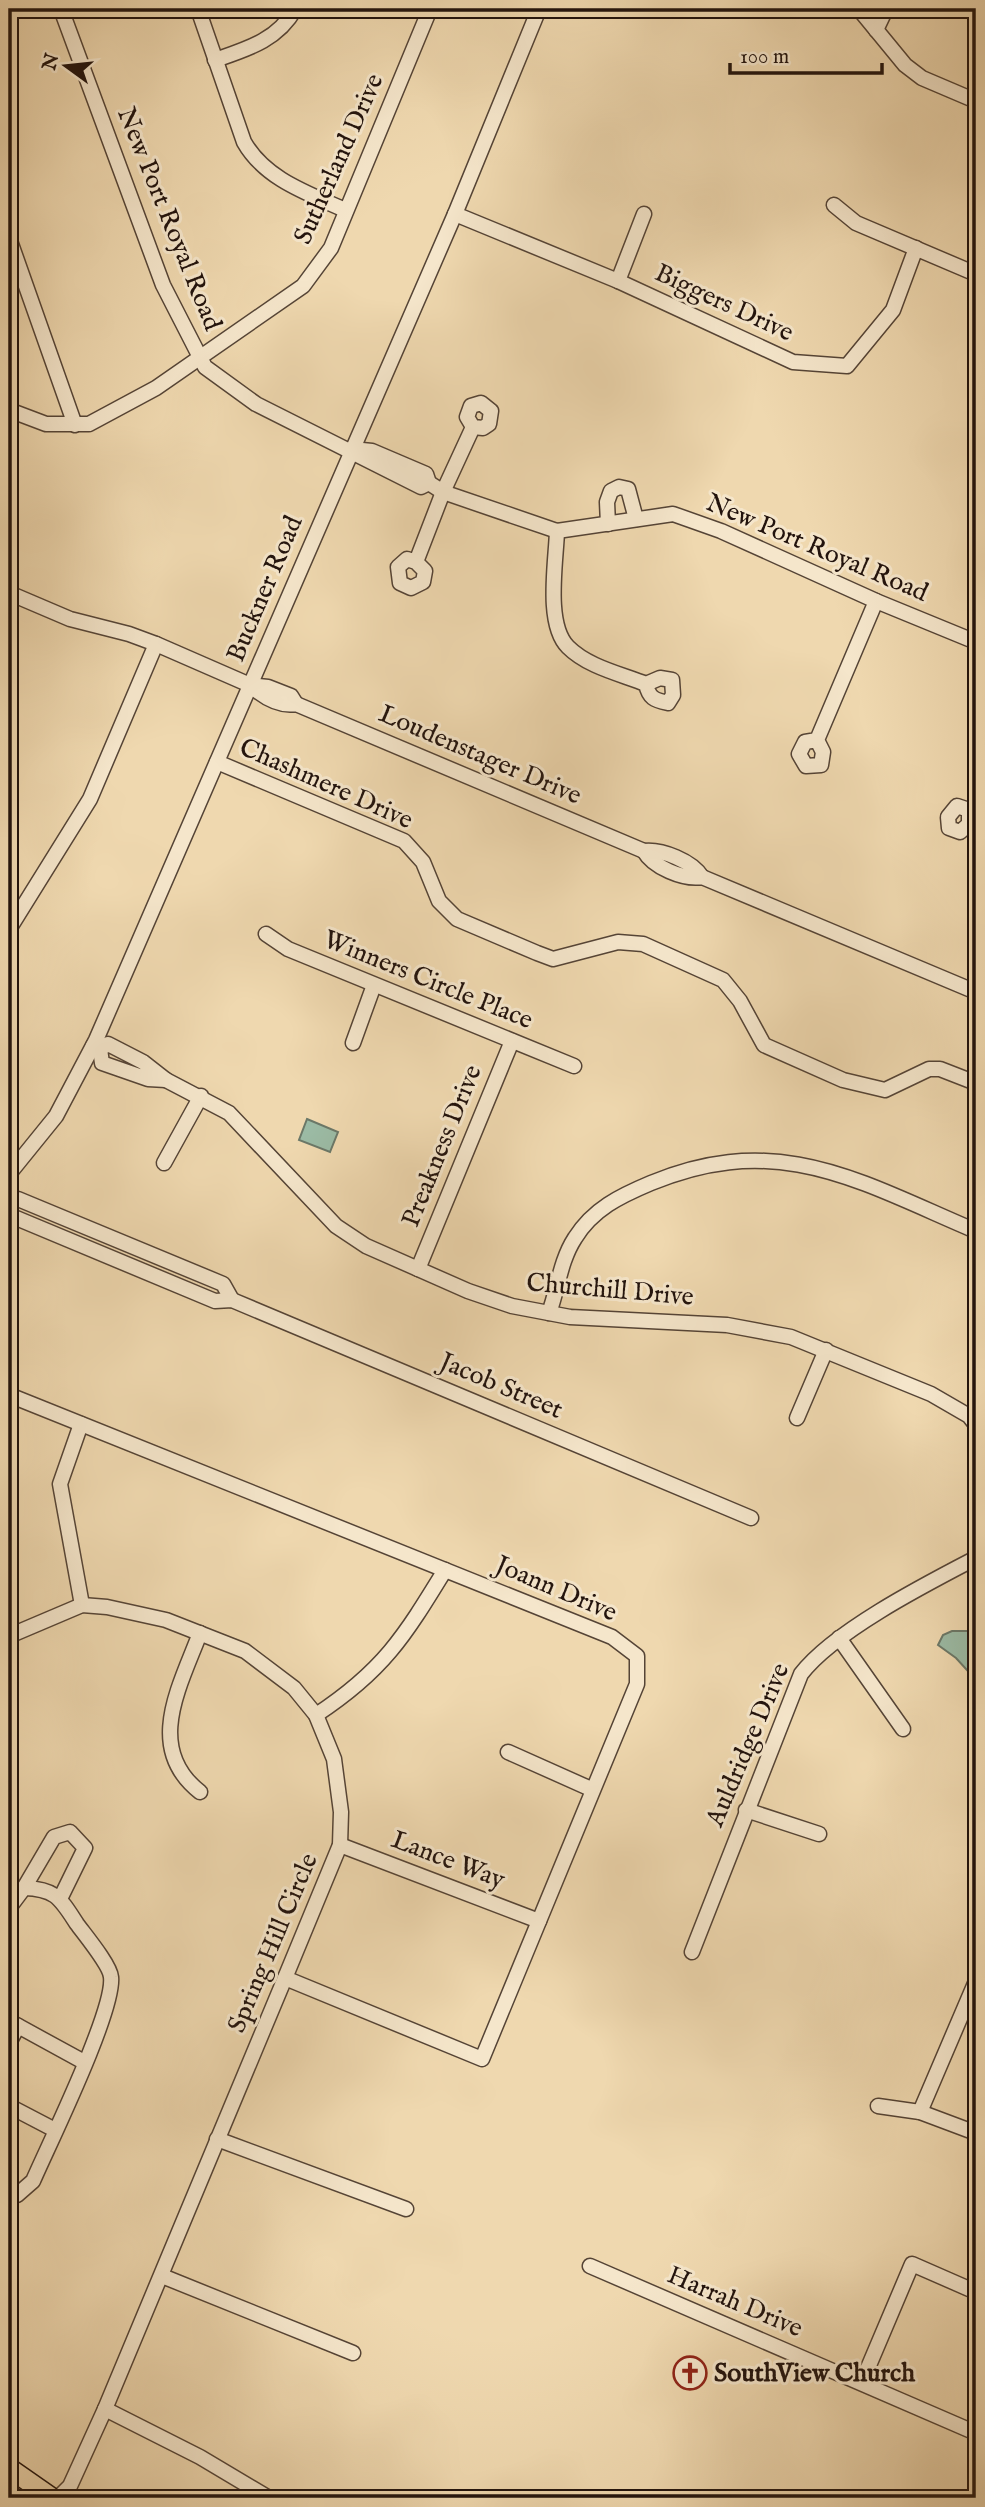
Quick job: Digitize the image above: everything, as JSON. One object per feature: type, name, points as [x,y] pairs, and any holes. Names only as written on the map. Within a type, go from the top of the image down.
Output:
[{"type":"main road","points":[[9,2468],[52,2498]]},
{"type":"street","name":"New Port Royal Road","points":[[61,9],[163,285],[198,357],[205,367],[256,404],[352,449],[367,462],[421,487],[429,483],[443,492],[557,531],[673,514],[721,531],[876,601],[976,642]]},
{"type":"street","points":[[198,9],[244,142],[252,156],[284,183],[345,210]]},
{"type":"street","points":[[215,60],[258,45],[287,23],[295,9]]},
{"type":"street","name":"Sutherland Drive","points":[[75,425],[89,424],[156,388],[303,286],[331,248],[430,9]]},
{"type":"street","name":"Buckner Road","points":[[9,1174],[56,1116],[97,1047],[250,685],[456,214],[539,9]]},
{"type":"street","points":[[859,9],[905,65],[922,78],[976,101]]},
{"type":"street","points":[[876,30],[886,9]]},
{"type":"street","points":[[834,205],[856,223],[976,274]]},
{"type":"street","name":"Biggers Drive","points":[[456,214],[618,281],[793,362],[848,366],[893,310],[916,248]]},
{"type":"street","points":[[618,281],[644,214]]},
{"type":"street","points":[[9,238],[75,425],[46,424],[9,410]]},
{"type":"street","points":[[416,562],[443,492],[473,427]]},
{"type":"street","points":[[608,524],[607,502],[611,491],[619,487],[628,489],[632,495],[636,519]]},
{"type":"street","points":[[557,531],[553,612],[566,646],[591,663],[646,684]]},
{"type":"street","name":"Loudenstager Drive","points":[[9,593],[70,619],[156,644],[250,685],[268,687],[291,696],[296,704],[644,851],[650,861],[692,878],[702,877],[976,992]]},
{"type":"street","points":[[817,740],[876,601]]},
{"type":"street","points":[[11,926],[90,799],[156,644]]},
{"type":"street","name":"Chashmere Drive","points":[[217,762],[404,841],[423,862],[439,901],[457,919],[537,953],[553,958],[618,942],[643,944],[723,980],[740,1001],[764,1045],[843,1080],[872,1090],[884,1090],[929,1069],[940,1069],[976,1083]]},
{"type":"street","name":"Winners Circle Place","points":[[266,934],[288,949],[575,1066]]},
{"type":"street","points":[[354,1042],[374,985]]},
{"type":"street","name":"Preakness Drive","points":[[418,1269],[512,1041]]},
{"type":"street","name":"Churchill Drive","points":[[97,1047],[102,1063],[148,1079],[166,1080],[229,1113],[335,1226],[366,1246],[418,1269],[512,1306],[549,1314],[727,1325],[791,1337],[931,1394],[969,1416],[976,1425]]},
{"type":"street","points":[[164,1163],[201,1096]]},
{"type":"street","points":[[549,1314],[574,1239],[590,1218],[607,1204],[632,1191],[713,1164],[741,1160],[804,1164],[857,1181],[976,1231]]},
{"type":"street","name":"Jacob Street","points":[[9,1199],[18,1199],[223,1284],[232,1300]]},
{"type":"street","name":"Jacob Street","points":[[9,1215],[203,1297],[215,1301],[232,1300],[751,1518]]},
{"type":"street","points":[[797,1418],[826,1350]]},
{"type":"street","name":"Joann Drive","points":[[9,1395],[612,1637],[637,1656],[637,1684],[591,1789],[482,2059],[285,1978]]},
{"type":"street","points":[[9,1636],[82,1605],[60,1484],[81,1424]]},
{"type":"street","name":"Auldridge Drive","points":[[692,1952],[801,1674],[813,1658],[839,1638],[976,1558]]},
{"type":"street","points":[[316,1715],[363,1682],[397,1646],[445,1570]]},
{"type":"street","name":"Spring Hill Circle","points":[[58,2498],[70,2486],[105,2409],[285,1978],[340,1844],[341,1812],[334,1759],[316,1715],[294,1688],[245,1651],[200,1633],[146,1614],[82,1605]]},
{"type":"street","points":[[200,1633],[173,1705],[170,1735],[178,1771],[200,1792]]},
{"type":"street","points":[[839,1638],[903,1729]]},
{"type":"street","points":[[508,1752],[591,1789]]},
{"type":"street","points":[[746,1810],[819,1834]]},
{"type":"street","points":[[9,1908],[54,1837],[71,1832],[85,1848],[60,1899]]},
{"type":"street","name":"Lance Way","points":[[340,1844],[538,1921]]},
{"type":"street","points":[[9,2195],[17,2195],[33,2181],[110,1995],[112,1975],[60,1899],[46,1888],[24,1888]]},
{"type":"street","points":[[919,2112],[976,1981]]},
{"type":"street","points":[[9,2043],[13,2023],[84,2062]]},
{"type":"street","points":[[9,2106],[55,2130]]},
{"type":"street","points":[[878,2106],[919,2112],[976,2133]]},
{"type":"street","points":[[217,2139],[407,2209]]},
{"type":"street","points":[[862,2382],[912,2264],[976,2292]]},
{"type":"street","name":"Harrah Drive","points":[[590,2266],[976,2433]]},
{"type":"street","points":[[162,2276],[353,2353]]},
{"type":"street","points":[[105,2409],[171,2441],[269,2498]]},
{"type":"shaded area","points":[[307,1119],[338,1132],[330,1152],[299,1140]]},
{"type":"shaded area","points":[[952,1631],[976,1631],[976,1680],[956,1658],[938,1645],[943,1635]]},
{"type":"place","name":"SouthView Church","points":[[690,2373]]}]
